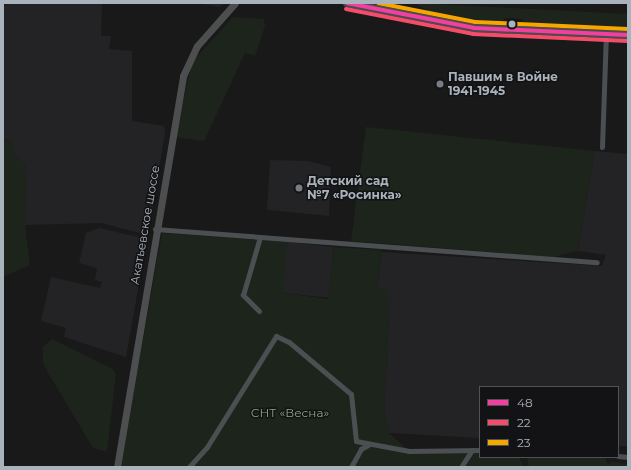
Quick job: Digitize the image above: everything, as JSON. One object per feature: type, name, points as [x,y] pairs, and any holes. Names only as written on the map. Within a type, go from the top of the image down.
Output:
[{"type":"main road","name":"Акатьевское шоссе","points":[[117,467],[155,229],[187,66],[205,35],[236,3]]},
{"type":"main road","points":[[347,3],[474,28],[628,35]]},
{"type":"street","points":[[602,147],[606,34]]},
{"type":"street","points":[[155,229],[597,262]]},
{"type":"street","points":[[259,311],[243,295],[260,237]]},
{"type":"street","points":[[189,467],[207,447],[276,336],[289,342],[351,394],[356,441],[368,445],[409,451],[479,450]]},
{"type":"street","points":[[351,467],[361,449],[368,445]]},
{"type":"street","points":[[461,467],[472,450]]},
{"type":"shaded area","points":[[10,3],[102,3],[101,36],[111,36],[109,49],[132,51],[132,121],[164,126],[165,133],[148,235],[101,223],[25,225],[26,166],[14,154],[11,140],[3,139],[3,6]]},
{"type":"shaded area","points":[[197,3],[226,3],[219,7]]},
{"type":"shaded area","points":[[595,151],[628,154],[628,446],[619,446],[619,386],[479,386],[479,438],[389,433],[384,410],[389,312],[386,289],[377,288],[382,252],[602,266],[606,255],[578,251]]},
{"type":"shaded area","name":"Детский сад №7 «Росинка»","points":[[270,160],[308,161],[331,167],[329,216],[267,210]]},
{"type":"shaded area","points":[[99,228],[147,239],[126,357],[64,337],[66,328],[41,321],[51,277],[100,288],[102,282],[95,280],[97,268],[79,263],[86,233]]},
{"type":"shaded area","points":[[287,242],[334,247],[328,298],[282,293]]},
{"type":"green space","points":[[414,3],[628,14],[628,29],[526,24],[522,19],[505,18],[501,23],[434,14]]},
{"type":"green space","points":[[233,17],[264,19],[265,26],[255,56],[245,53],[204,141],[175,137],[192,62]]},
{"type":"green space","points":[[366,127],[595,151],[578,251],[553,257],[351,241]]},
{"type":"green space","points":[[3,139],[11,140],[14,154],[26,166],[25,225],[30,265],[3,277]]},
{"type":"green space","name":"СНТ «Весна»","points":[[162,233],[287,242],[283,293],[328,299],[334,247],[382,250],[377,287],[387,289],[389,312],[384,410],[389,433],[409,451],[479,450],[479,458],[519,458],[523,467],[120,467]]},
{"type":"green space","points":[[52,339],[111,368],[116,374],[107,452],[93,448],[47,371],[43,362],[43,347]]},
{"type":"green space","points":[[527,458],[605,458],[608,465],[612,462],[628,464],[628,467],[529,467]]},
{"type":"transit line","name":"48","points":[[347,3],[474,28],[628,35]]},
{"type":"transit line","name":"23","points":[[378,3],[475,22],[628,29]]},
{"type":"transit line","name":"22","points":[[346,9],[473,34],[628,41]]},
{"type":"place","name":"Павшим в Войне 1941-1945","points":[[440,84]]},
{"type":"place","name":"Детский сад №7 «Росинка»","points":[[299,188]]}]
